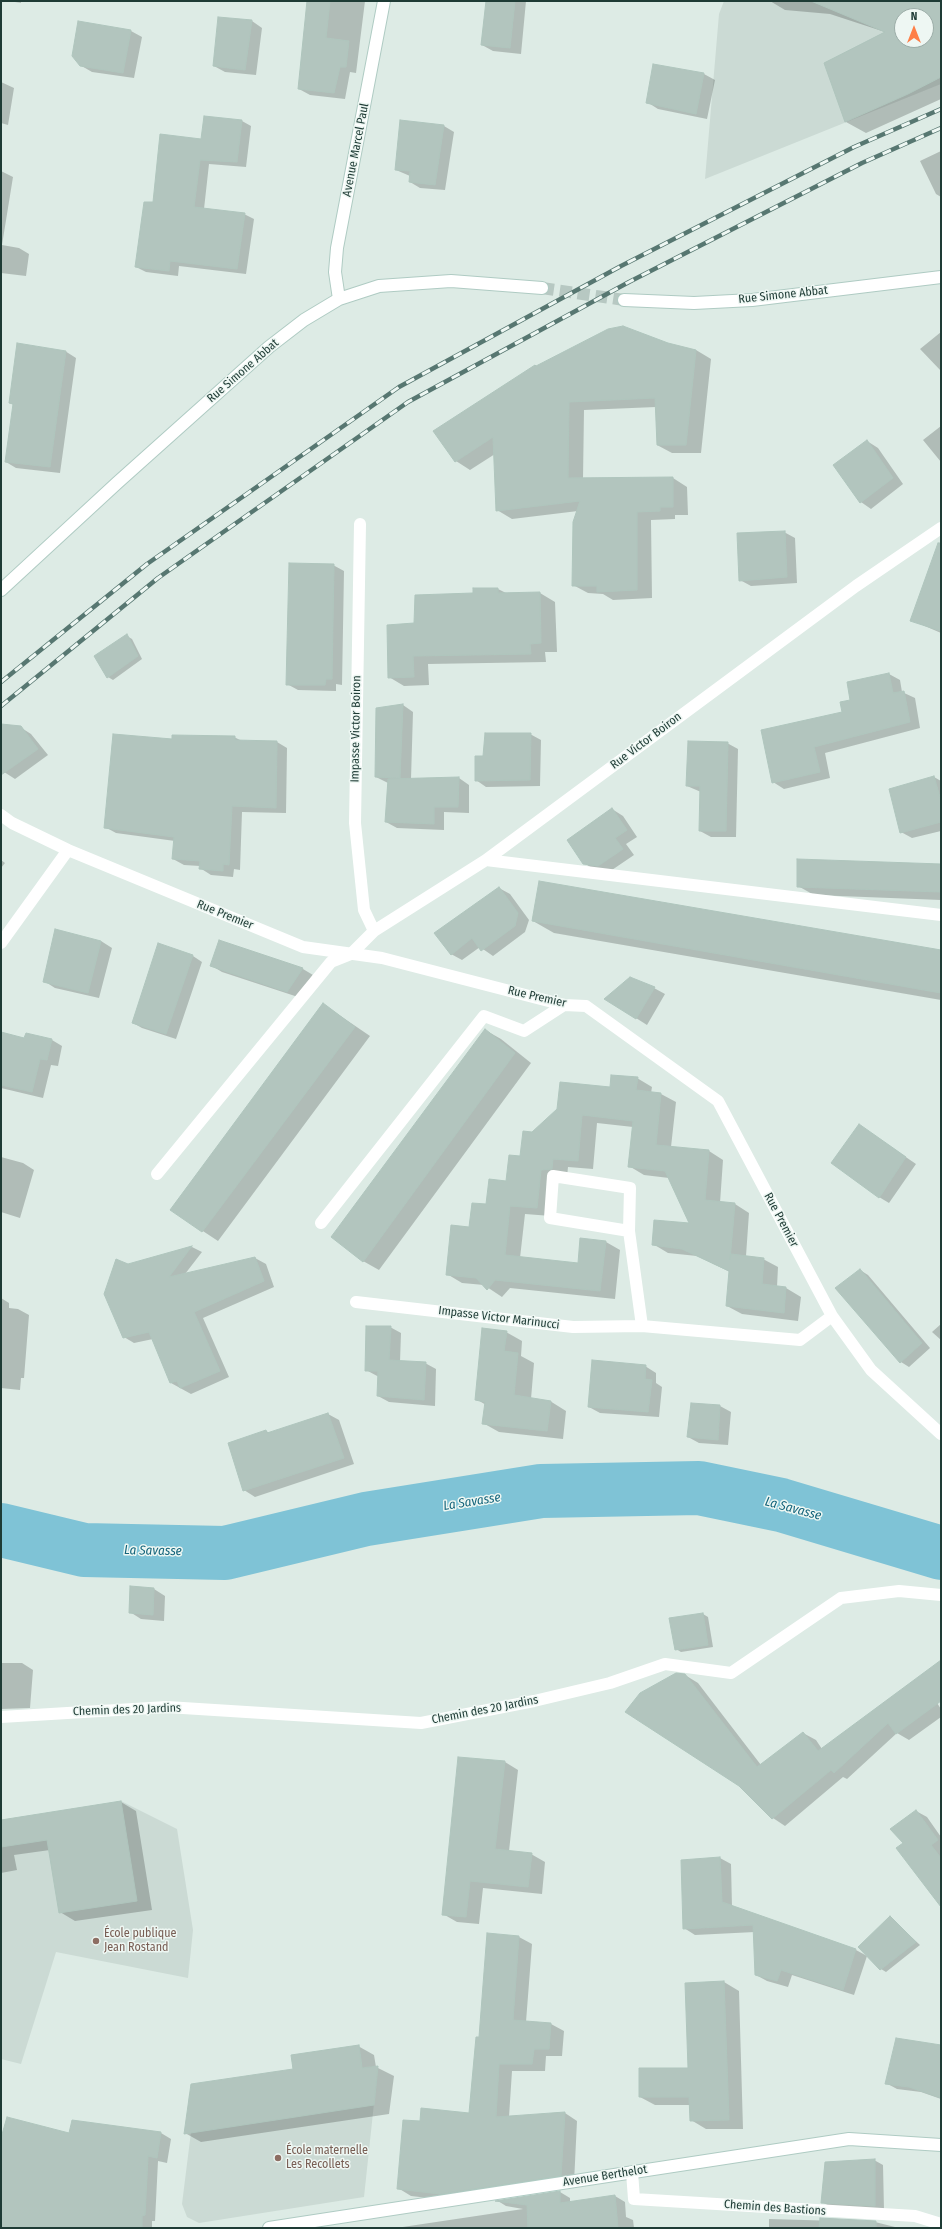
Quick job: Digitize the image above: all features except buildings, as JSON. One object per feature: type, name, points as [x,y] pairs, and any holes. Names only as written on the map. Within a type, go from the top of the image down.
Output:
[{"type":"street","name":"Avenue Marcel Paul","points":[[339,299],[335,272],[337,248],[384,1]]},
{"type":"street","name":"Rue Simone Abbat","points":[[624,300],[694,303],[752,300],[941,277]]},
{"type":"street","name":"Rue Simone Abbat","points":[[1,590],[117,483],[269,347],[304,320],[339,299],[379,286],[451,281],[542,288]]},
{"type":"street","name":"Impasse Victor Boiron","points":[[360,524],[355,823],[364,910],[374,931]]},
{"type":"street","name":"Rue Victor Boiron","points":[[351,954],[374,931],[486,860],[856,586],[941,528]]},
{"type":"street","name":"Rue Premier","points":[[1,815],[12,823],[68,850],[303,948],[382,958],[564,1005],[586,1006],[718,1100],[832,1316],[871,1370],[941,1434]]},
{"type":"street","points":[[1,942],[68,850]]},
{"type":"street","points":[[486,860],[941,915]]},
{"type":"street","points":[[157,1174],[331,962],[351,954]]},
{"type":"street","points":[[321,1223],[484,1016],[524,1031],[564,1005]]},
{"type":"street","points":[[629,1231],[550,1218],[553,1176],[630,1188],[629,1231],[642,1326]]},
{"type":"street","name":"Impasse Victor Marinucci","points":[[356,1302],[573,1326],[642,1326],[800,1340],[832,1316]]},
{"type":"street","name":"Chemin des 20 Jardins","points":[[1,1717],[167,1707],[421,1723],[603,1685],[665,1664],[731,1673],[841,1598],[899,1591],[941,1594]]},
{"type":"street","name":"Avenue Berthelot","points":[[269,2228],[849,2140],[941,2145]]},
{"type":"street","name":"Chemin des Bastions","points":[[632,2172],[634,2199],[941,2224]]},
{"type":"shaded area","points":[[724,1],[941,1],[941,84],[705,179],[719,14]]},
{"type":"shaded area","name":"École publique Jean Rostand","points":[[121,1801],[177,1829],[193,1930],[188,1978],[56,1952],[21,2064],[1,2059],[1,1820]]},
{"type":"shaded area","name":"École maternelle Les Recollets","points":[[359,2045],[361,2068],[378,2066],[364,2197],[199,2223],[187,2217],[182,2204],[191,2132],[188,2106],[189,2094],[192,2093],[190,2085],[293,2070],[291,2055]]},
{"type":"waterway","name":"La Savasse","points":[[1,1530],[84,1550],[225,1553],[366,1519],[541,1491],[699,1488],[781,1505],[941,1553]]},
{"type":"tunnel","points":[[542,288],[624,300]]},
{"type":"railway","points":[[1,682],[147,564],[399,387],[621,266],[854,147],[941,109]]},
{"type":"railway","points":[[1,706],[158,578],[408,402],[629,282],[862,163],[941,128]]},
{"type":"place","name":"École publique Jean Rostand","points":[[96,1941]]},
{"type":"place","name":"École maternelle Les Recollets","points":[[278,2158]]}]
